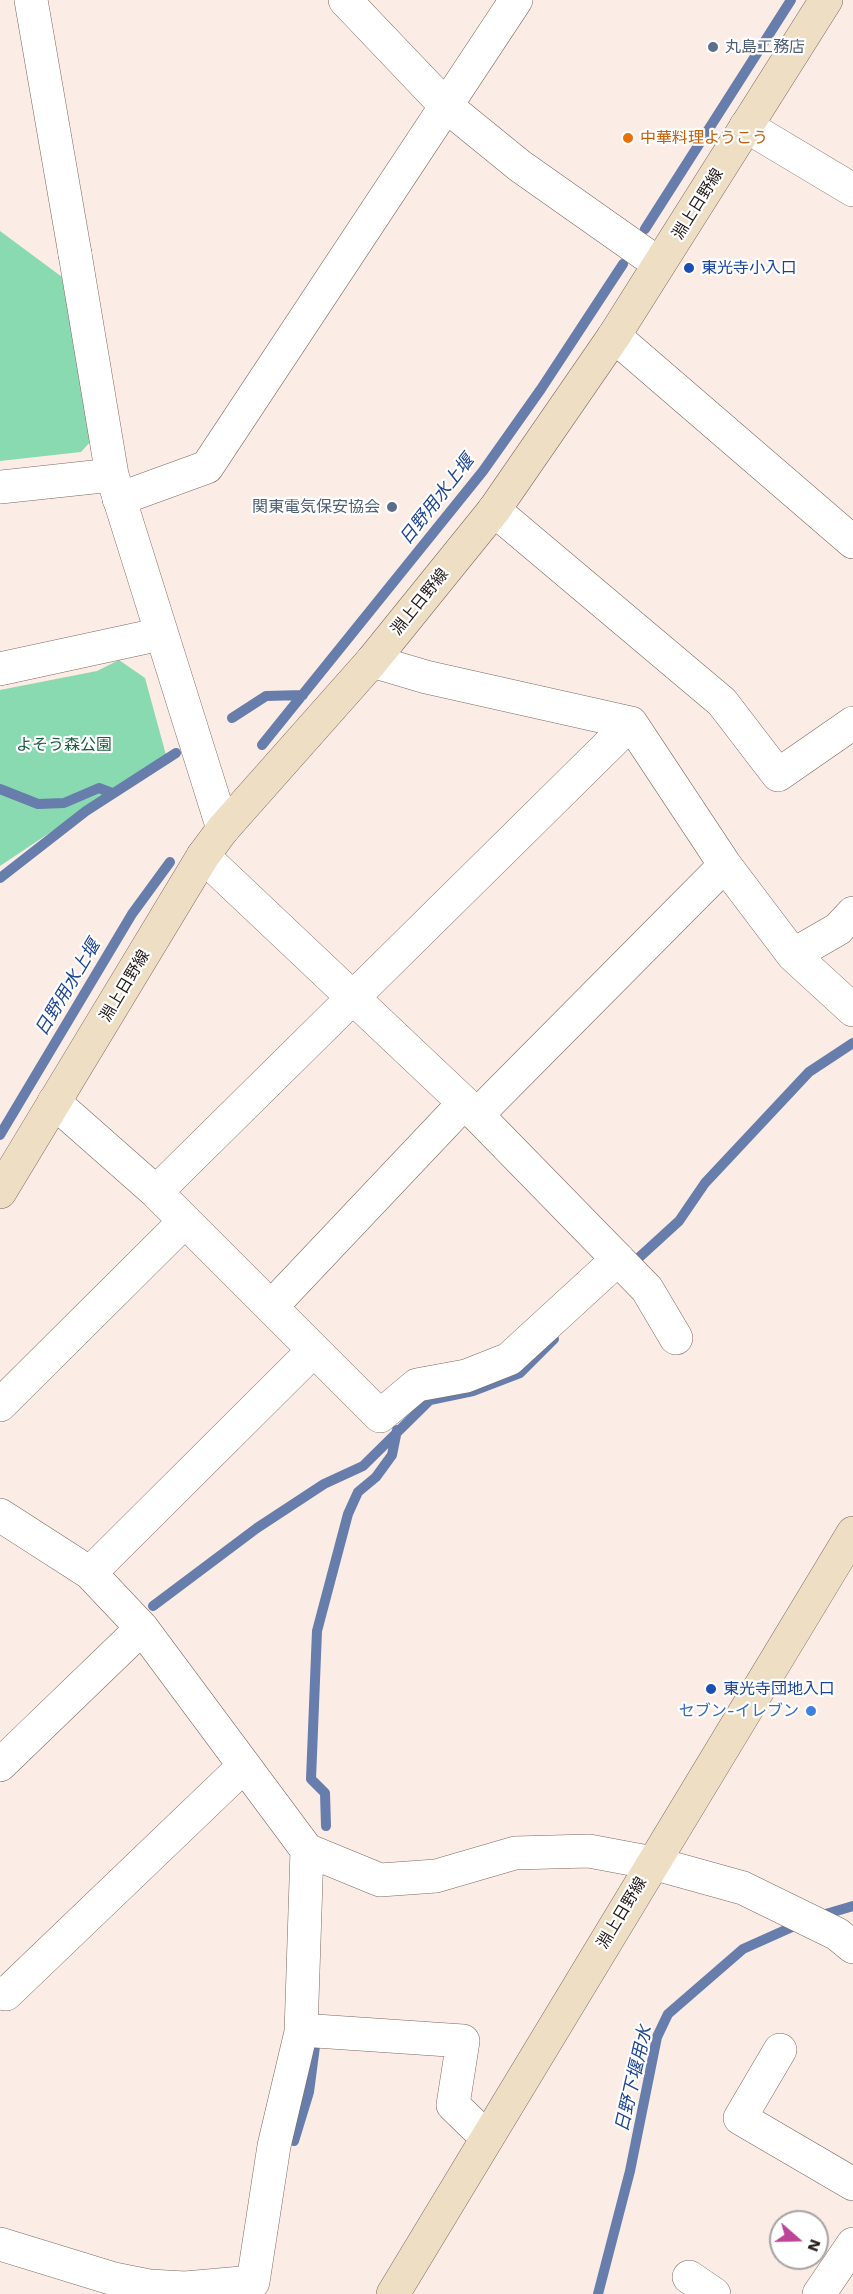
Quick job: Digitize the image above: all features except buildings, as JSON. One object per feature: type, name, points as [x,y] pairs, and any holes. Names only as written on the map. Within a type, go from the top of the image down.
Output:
[{"type":"main road","name":"淵上日野線","points":[[0,1192],[204,856],[223,829],[372,661],[494,510],[614,336],[826,0]]},
{"type":"main road","name":"淵上日野線","points":[[393,2294],[853,1533]]},
{"type":"street","points":[[31,0],[116,487],[223,829]]},
{"type":"street","points":[[345,0],[445,105],[520,165],[659,264]]},
{"type":"street","points":[[0,487],[116,487],[207,467],[516,0]]},
{"type":"street","points":[[746,126],[853,190]]},
{"type":"street","points":[[614,336],[853,542]]},
{"type":"street","points":[[494,510],[722,702],[778,775],[853,723]]},
{"type":"street","points":[[0,669],[161,633]]},
{"type":"street","points":[[372,661],[426,677],[631,723],[724,866],[794,956],[853,1010]]},
{"type":"street","points":[[156,1192],[631,723]]},
{"type":"street","points":[[204,856],[471,1109],[618,1259],[647,1289],[676,1338]]},
{"type":"street","points":[[271,1307],[471,1109],[724,866]]},
{"type":"street","points":[[794,956],[838,929],[853,913]]},
{"type":"street","points":[[54,1102],[156,1192],[380,1416],[417,1385],[466,1376],[509,1359],[618,1259]]},
{"type":"street","points":[[0,1404],[185,1221]]},
{"type":"street","points":[[90,1573],[314,1350]]},
{"type":"street","points":[[0,1515],[90,1573],[142,1628],[307,1850],[380,1880],[436,1876],[515,1853],[589,1851],[653,1863],[743,1888],[841,1939]]},
{"type":"street","points":[[0,1765],[142,1628]]},
{"type":"street","points":[[0,1993],[6,1994],[244,1766]]},
{"type":"street","points":[[0,2244],[114,2279],[149,2286],[184,2289],[253,2282],[274,2146],[301,2030],[307,1850]]},
{"type":"street","points":[[301,2030],[463,2041],[453,2105],[487,2138]]},
{"type":"street","points":[[780,2050],[740,2118],[853,2184]]},
{"type":"street","points":[[819,2294],[853,2244]]},
{"type":"green space","points":[[0,231],[62,277],[91,441],[81,452],[0,461]]},
{"type":"green space","name":"よそう森公園","points":[[119,660],[145,678],[166,755],[0,866],[0,690],[97,671]]},
{"type":"waterway","name":"日野用水上堰","points":[[645,229],[791,0]]},
{"type":"waterway","name":"日野用水上堰","points":[[262,745],[483,471],[541,389],[623,264]]},
{"type":"waterway","points":[[232,718],[266,696],[303,695]]},
{"type":"waterway","points":[[0,878],[86,811],[176,753]]},
{"type":"waterway","points":[[0,789],[38,804],[64,803],[99,788],[112,793]]},
{"type":"waterway","name":"日野用水上堰","points":[[0,1135],[132,914],[170,862]]},
{"type":"waterway","points":[[633,1263],[679,1221],[705,1183],[809,1072],[853,1043]]},
{"type":"waterway","points":[[153,1606],[257,1528],[324,1484],[363,1466],[430,1400],[473,1391],[520,1373],[554,1339]]},
{"type":"waterway","points":[[326,1826],[325,1793],[311,1779],[317,1631],[348,1514],[358,1492],[376,1477],[392,1455],[397,1430]]},
{"type":"waterway","name":"日野下堰用水","points":[[819,1916],[853,1906]]},
{"type":"waterway","name":"日野下堰用水","points":[[598,2294],[630,2171],[657,2037],[668,2014],[743,1949],[801,1923]]},
{"type":"waterway","points":[[294,2141],[309,2092],[315,2046]]},
{"type":"place","name":"丸島工務店","points":[[713,47]]},
{"type":"place","name":"中華料理ようこう","points":[[628,138]]},
{"type":"place","name":"東光寺小入口","points":[[689,268]]},
{"type":"place","name":"関東電気保安協会","points":[[392,507]]},
{"type":"place","name":"東光寺団地入口","points":[[711,1689]]},
{"type":"place","name":"セブン-イレブン","points":[[811,1711]]}]
